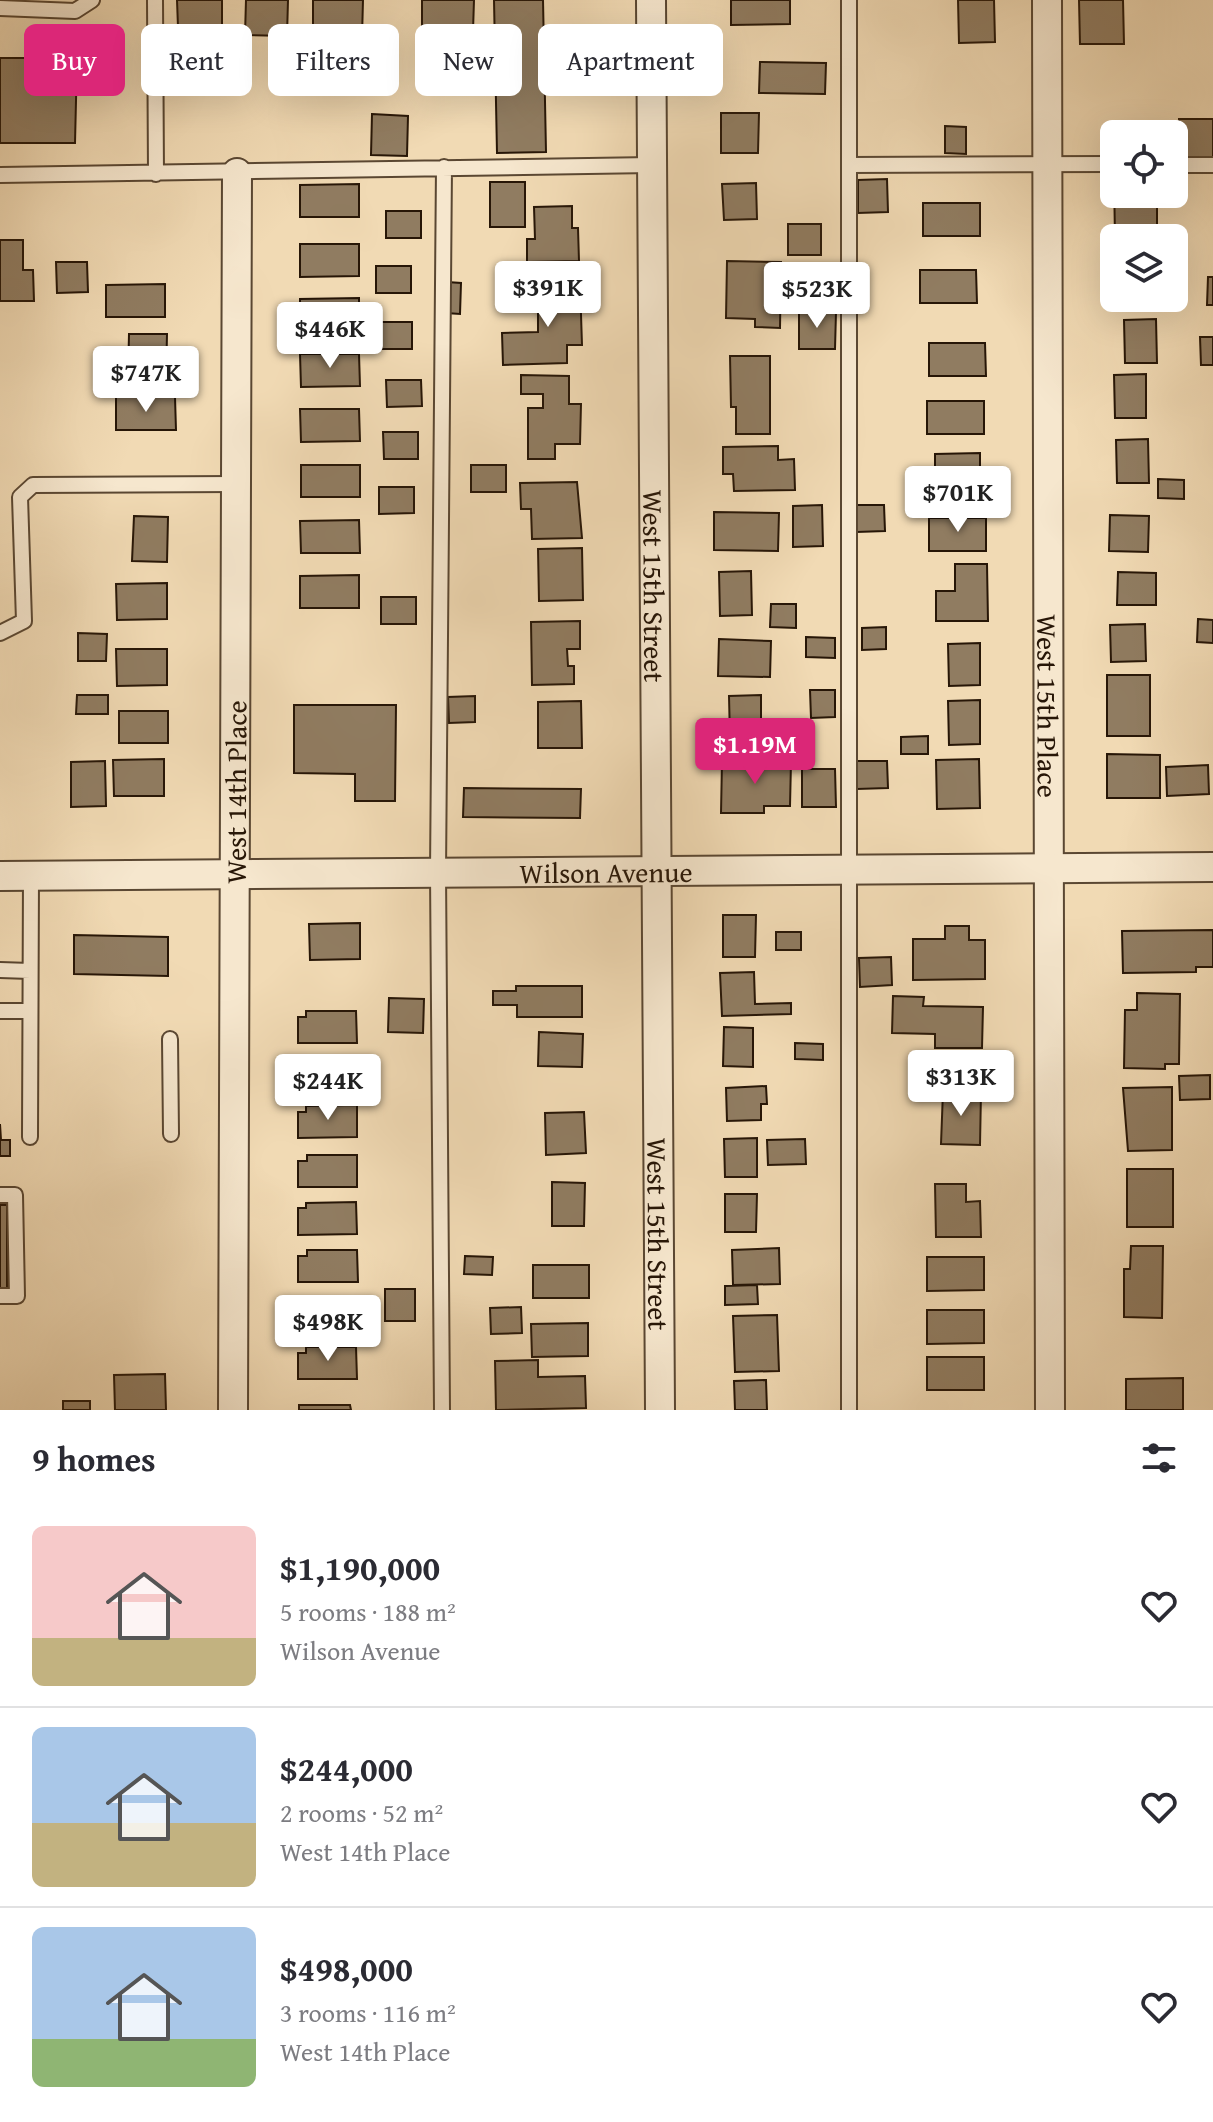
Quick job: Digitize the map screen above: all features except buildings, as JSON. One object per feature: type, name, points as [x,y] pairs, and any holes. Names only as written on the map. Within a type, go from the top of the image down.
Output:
[{"type":"street","name":"West 15th Street","points":[[651,0],[660,1410]]},
{"type":"street","name":"West 15th Place","points":[[1047,0],[1050,1410]]},
{"type":"street","name":"West 14th Place","points":[[233,1410],[237,173]]},
{"type":"street","name":"Wilson Avenue","points":[[0,876],[1213,867]]},
{"type":"lane","points":[[0,8],[75,11],[92,0]]},
{"type":"lane","points":[[155,0],[156,174]]},
{"type":"lane","points":[[849,0],[849,1410]]},
{"type":"lane","points":[[849,165],[1100,164]]},
{"type":"lane","points":[[0,175],[652,165]]},
{"type":"lane","points":[[1188,165],[1213,165]]},
{"type":"lane","points":[[442,1410],[438,872],[444,167]]},
{"type":"lane","points":[[0,633],[24,621],[20,497],[33,485],[235,484]]},
{"type":"lane","points":[[30,1137],[31,875]]},
{"type":"lane","points":[[0,970],[30,971]]},
{"type":"lane","points":[[0,1011],[30,1011]]},
{"type":"lane","points":[[170,1039],[171,1134]]},
{"type":"lane","points":[[0,1195],[15,1195],[17,1296],[0,1296]]}]
